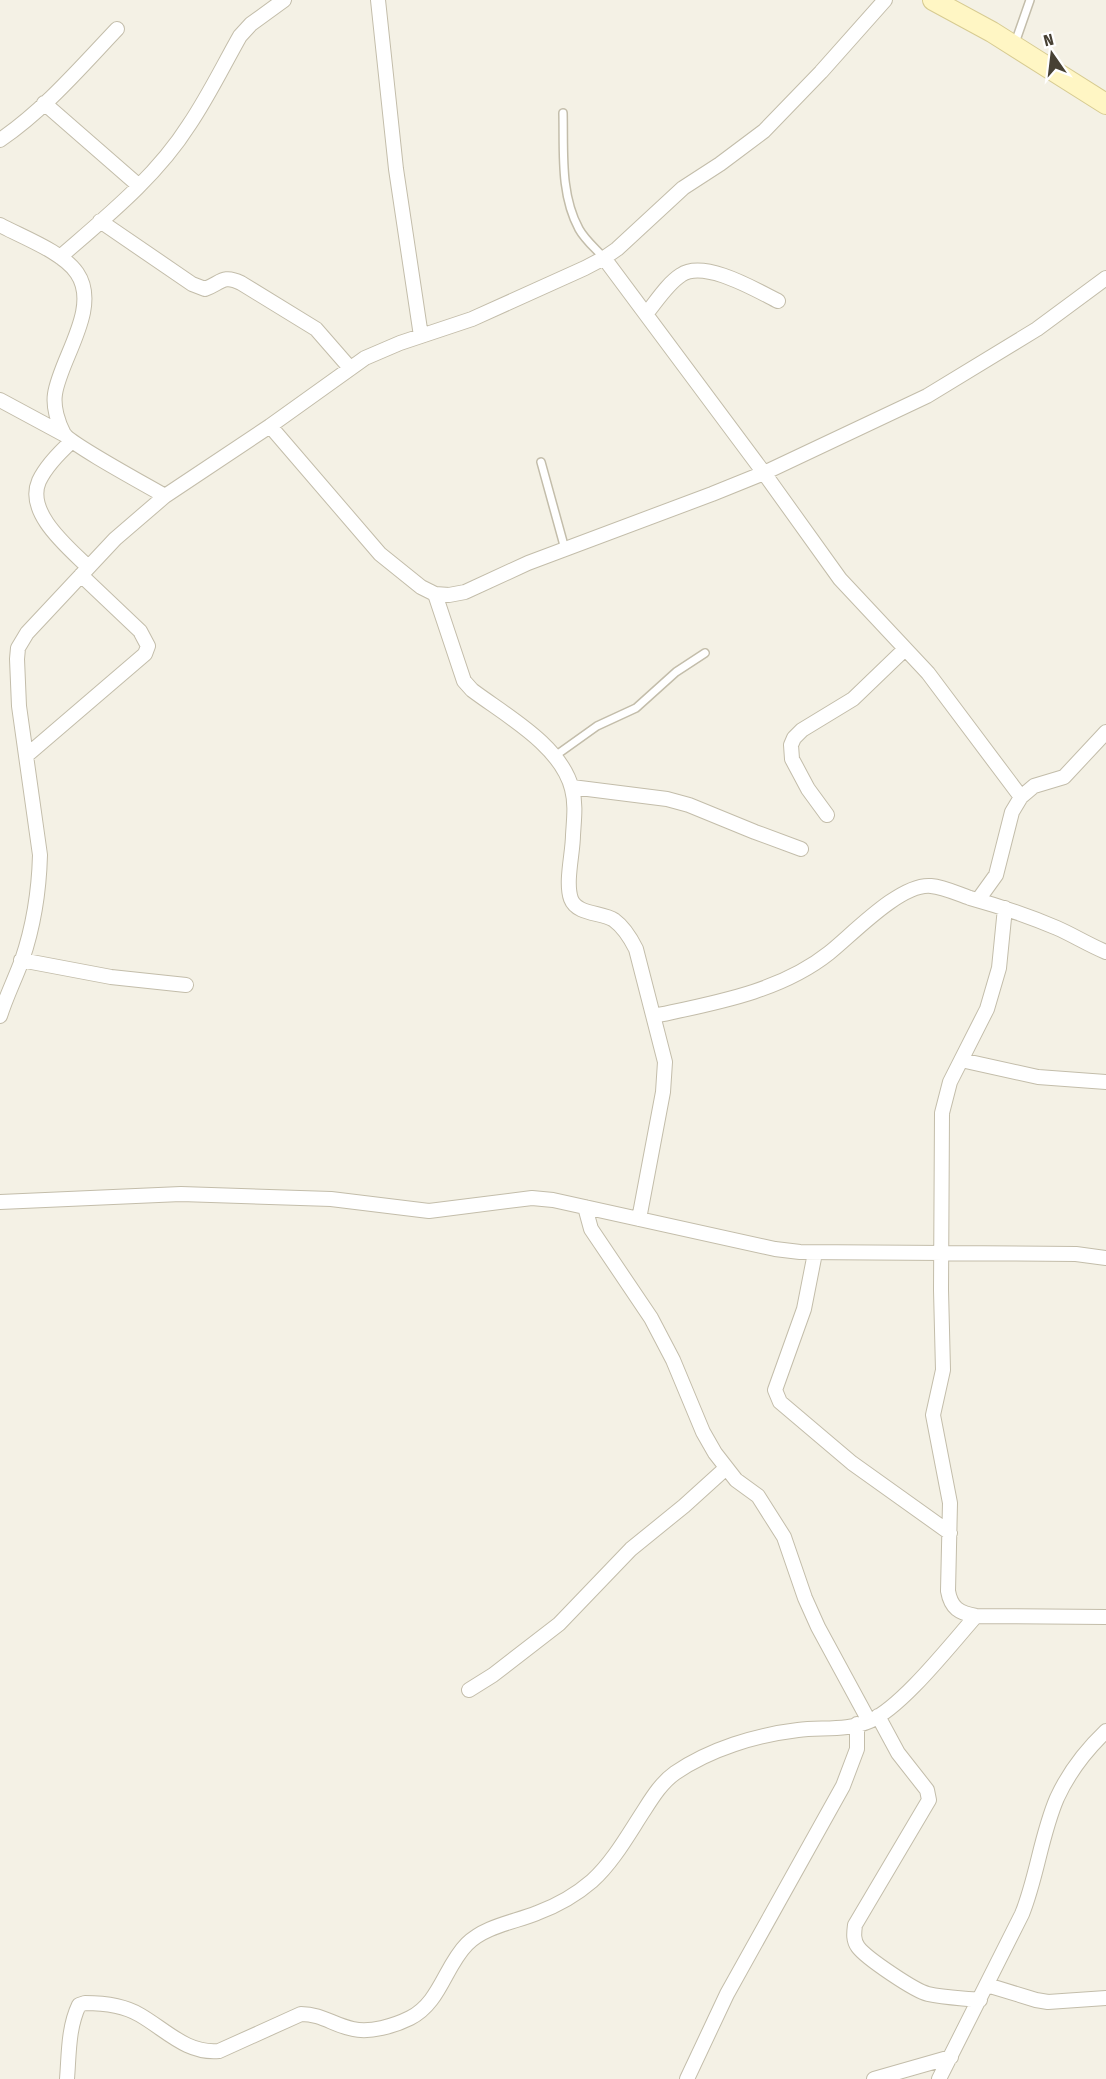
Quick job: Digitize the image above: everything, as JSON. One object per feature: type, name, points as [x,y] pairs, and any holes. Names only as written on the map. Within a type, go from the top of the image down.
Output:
[{"type":"street","points":[[60,257],[124,201],[173,147],[189,126],[240,36],[251,24],[284,0]]},
{"type":"street","points":[[378,0],[396,169],[421,336]]},
{"type":"street","points":[[1,1007],[21,960],[35,912],[39,880],[40,855],[19,706],[18,648],[27,633],[115,539],[165,496],[270,426],[350,368],[379,351],[471,319],[604,258],[617,249],[683,188],[764,131],[837,56],[885,0]]},
{"type":"street","points":[[933,0],[1014,45],[1106,104]]},
{"type":"street","points":[[0,140],[44,104],[117,29]]},
{"type":"street","points":[[44,104],[138,185]]},
{"type":"street","points":[[100,222],[192,284],[205,288],[231,278],[241,283],[316,329],[350,368]]},
{"type":"street","points":[[0,225],[60,257],[76,271],[83,284],[85,297],[79,326],[55,394],[55,410],[69,438]]},
{"type":"street","points":[[604,258],[840,579],[928,673],[1022,797]]},
{"type":"street","points":[[646,314],[681,275],[698,269],[742,283],[778,301]]},
{"type":"street","points":[[270,426],[380,554],[421,587],[435,594],[449,595],[465,592],[528,563],[764,473],[927,396],[1037,328],[1106,278]]},
{"type":"street","points":[[0,400],[69,438],[165,496]]},
{"type":"street","points":[[26,756],[145,654],[148,646],[140,631],[85,571],[48,526],[39,510],[39,482],[69,438]]},
{"type":"street","points":[[435,594],[464,681],[472,690],[538,740],[555,756],[572,787],[574,804],[570,898],[575,906],[585,911],[605,915],[616,921],[628,934],[636,950],[663,1050],[663,1092],[639,1219]]},
{"type":"street","points":[[827,815],[808,789],[792,759],[791,745],[794,738],[802,730],[853,699],[905,649]]},
{"type":"street","points":[[978,900],[996,874],[1012,812],[1022,797],[1034,786],[1064,777],[1106,732]]},
{"type":"street","points":[[572,787],[667,799],[689,805],[801,849]]},
{"type":"street","points":[[654,1016],[738,996],[793,976],[828,954],[860,924],[893,900],[915,889],[931,886],[1005,908],[1057,928],[1106,952]]},
{"type":"street","points":[[1005,908],[999,968],[987,1009],[950,1082],[942,1113],[941,1322],[943,1370],[933,1415],[950,1503],[948,1591],[950,1603],[955,1609],[964,1614],[976,1616],[1106,1617]]},
{"type":"street","points":[[21,960],[111,977],[186,985]]},
{"type":"street","points":[[961,1060],[1038,1077],[1106,1082]]},
{"type":"street","points":[[0,1202],[181,1194],[331,1199],[429,1211],[532,1198],[553,1200],[775,1249],[815,1253],[1076,1254],[1106,1258]]},
{"type":"street","points":[[585,1207],[591,1229],[651,1318],[673,1360],[703,1432],[736,1480],[758,1496],[784,1538],[818,1627],[868,1721],[898,1753],[927,1790],[929,1800],[855,1925],[856,1945],[862,1953],[914,1989],[926,1994],[980,2000]]},
{"type":"street","points":[[815,1253],[804,1309],[776,1390],[780,1402],[852,1463],[950,1533]]},
{"type":"street","points":[[469,1690],[494,1675],[559,1624],[631,1549],[726,1468]]},
{"type":"street","points":[[67,2079],[70,2035],[75,2013],[79,2005],[85,2003],[129,2010],[192,2049],[207,2052],[219,2051],[301,2014],[314,2014],[353,2029],[362,2030],[371,2030],[410,2018],[424,2009],[436,1994],[457,1954],[469,1941],[482,1933],[539,1912],[572,1895],[592,1881],[622,1843],[657,1790],[672,1775],[691,1763],[750,1740],[798,1730],[868,1721],[905,1693],[976,1616]]},
{"type":"street","points":[[687,2079],[727,1994],[843,1786],[868,1721]]},
{"type":"street","points":[[939,2079],[1030,1895],[1057,1800],[1069,1774],[1106,1731]]},
{"type":"street","points":[[987,1985],[1048,2002],[1106,1998]]},
{"type":"street","points":[[874,2079],[951,2057]]},
{"type":"lane","points":[[1014,45],[1030,0]]},
{"type":"lane","points":[[563,113],[564,174],[570,207],[580,231],[604,258]]},
{"type":"lane","points":[[541,462],[565,549]]},
{"type":"lane","points":[[555,756],[597,726],[636,708],[676,672],[705,653]]}]
